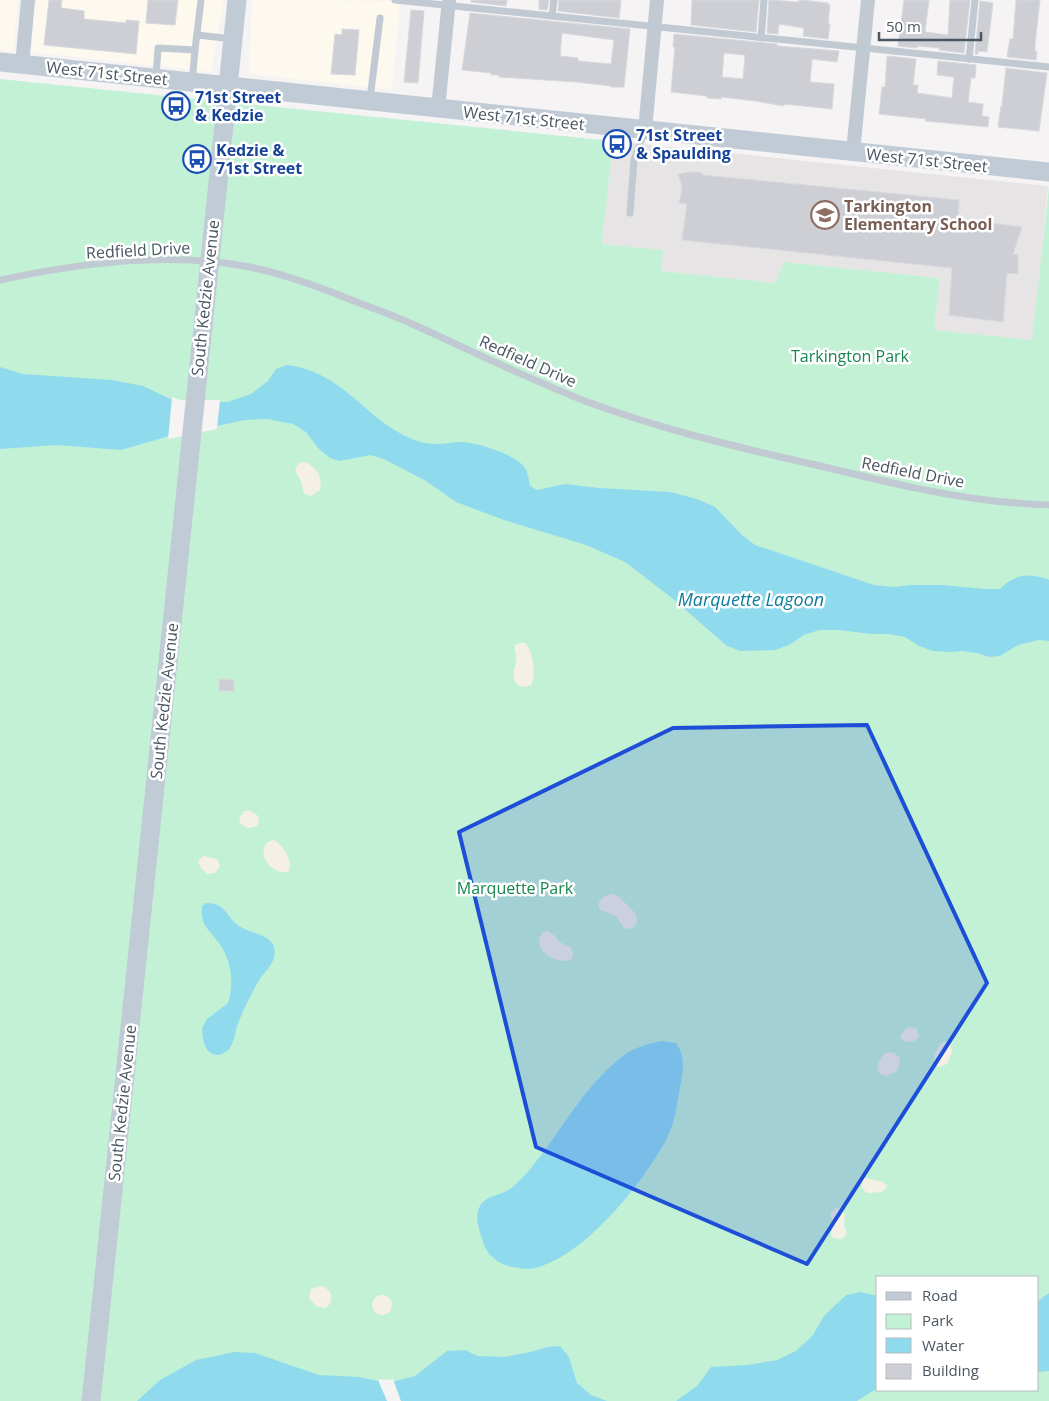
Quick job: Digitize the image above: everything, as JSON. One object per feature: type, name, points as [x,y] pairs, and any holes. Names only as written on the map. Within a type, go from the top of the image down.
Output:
[{"type":"main road","name":"South Kedzie Avenue","points":[[91,1401],[237,0]]},
{"type":"main road","name":"West 71st Street","points":[[0,62],[1049,172]]},
{"type":"street","points":[[22,64],[28,0]]},
{"type":"street","points":[[645,130],[658,0]]},
{"type":"street","points":[[853,152],[868,0]]},
{"type":"street","points":[[438,109],[449,3]]},
{"type":"lane","points":[[192,82],[201,0]]},
{"type":"lane","points":[[395,0],[449,3],[655,27],[1049,67]]},
{"type":"lane","points":[[552,16],[554,0]]},
{"type":"lane","points":[[761,38],[764,0]]},
{"type":"lane","points":[[969,59],[975,0]]},
{"type":"lane","points":[[369,102],[380,18]]},
{"type":"lane","points":[[197,35],[233,39]]},
{"type":"lane","points":[[156,78],[158,48],[195,50]]},
{"type":"lane","points":[[630,213],[634,160],[645,130]]},
{"type":"lane","name":"Redfield Drive","points":[[0,280],[84,266],[129,261],[174,259],[209,261],[252,267],[302,281],[408,322],[584,400],[634,418],[724,444],[932,490],[993,501],[1049,505]]},
{"type":"highlighted area","points":[[867,725],[987,983],[807,1264],[536,1147],[459,832],[673,728]]},
{"type":"shaded area","points":[[0,0],[18,0],[13,52],[0,50]]},
{"type":"shaded area","points":[[36,0],[224,0],[211,72],[31,52]]},
{"type":"shaded area","points":[[252,0],[400,1],[392,90],[249,74]]},
{"type":"shaded area","name":"Tarkington Elementary School","points":[[613,141],[1048,186],[1033,340],[934,330],[940,278],[784,262],[776,283],[661,271],[663,250],[602,244]]},
{"type":"green space","name":"Marquette Park","points":[[0,79],[613,141],[602,244],[663,250],[661,271],[775,283],[784,262],[940,278],[934,330],[1032,340],[1049,186],[1049,1401],[0,1401]]},
{"type":"sand","points":[[305,462],[316,470],[321,481],[320,490],[311,496],[304,493],[301,481],[295,470],[299,463]]},
{"type":"sand","points":[[525,643],[528,647],[533,664],[533,681],[531,685],[525,687],[518,686],[514,677],[515,645]]},
{"type":"sand","points":[[244,811],[250,811],[257,815],[259,821],[257,826],[248,828],[241,824],[239,818]]},
{"type":"sand","points":[[274,840],[287,854],[290,863],[288,872],[282,872],[272,867],[265,858],[265,847],[268,842]]},
{"type":"sand","points":[[203,856],[217,859],[220,866],[215,873],[207,874],[201,868],[198,861]]},
{"type":"sand","points":[[613,894],[619,897],[636,914],[637,923],[632,929],[624,928],[616,916],[600,910],[600,901]]},
{"type":"sand","points":[[548,931],[559,942],[571,947],[572,959],[560,961],[547,955],[542,950],[539,945],[539,938],[543,932]]},
{"type":"sand","points":[[908,1027],[916,1028],[919,1036],[915,1041],[906,1042],[900,1038]]},
{"type":"sand","points":[[945,1041],[950,1043],[952,1052],[947,1064],[939,1067],[934,1064],[935,1054],[940,1044]]},
{"type":"sand","points":[[888,1052],[895,1053],[900,1059],[896,1072],[886,1076],[880,1074],[877,1068],[881,1057]]},
{"type":"sand","points":[[864,1178],[884,1182],[887,1187],[882,1192],[868,1193],[862,1187]]},
{"type":"sand","points":[[836,1208],[841,1209],[845,1215],[844,1226],[847,1233],[842,1239],[833,1238],[831,1234],[833,1224],[830,1213]]},
{"type":"sand","points":[[321,1286],[327,1289],[331,1295],[330,1304],[325,1308],[316,1306],[309,1298],[311,1289]]},
{"type":"sand","points":[[382,1295],[389,1298],[392,1305],[389,1312],[382,1315],[375,1312],[372,1305],[375,1298]]},
{"type":"water","name":"Marquette Lagoon","points":[[287,365],[308,370],[326,378],[403,435],[426,443],[466,443],[485,447],[513,458],[525,468],[530,486],[537,490],[565,484],[670,492],[697,499],[715,507],[742,535],[755,545],[874,585],[894,587],[942,585],[1000,589],[1017,577],[1029,575],[1042,577],[1049,580],[1049,641],[1039,640],[1018,645],[1000,656],[989,657],[962,651],[933,651],[919,646],[905,637],[888,634],[819,630],[804,635],[789,645],[775,650],[741,651],[727,646],[672,598],[625,562],[586,545],[504,520],[456,502],[426,481],[384,459],[370,455],[340,461],[330,458],[318,448],[306,432],[293,424],[268,419],[245,420],[166,437],[121,450],[57,445],[0,449],[0,367],[23,374],[112,380],[143,386],[179,403],[228,402],[251,394],[268,381],[276,369]]},
{"type":"water","points":[[206,903],[218,905],[239,926],[264,936],[272,943],[275,953],[272,963],[260,979],[246,1004],[230,1048],[218,1055],[207,1050],[202,1028],[207,1019],[228,1003],[231,988],[231,972],[227,957],[202,918],[202,906]]},
{"type":"water","points":[[661,1041],[676,1043],[679,1048],[683,1065],[682,1076],[670,1132],[644,1175],[611,1215],[593,1233],[554,1261],[527,1269],[508,1266],[496,1260],[486,1249],[478,1226],[477,1217],[482,1204],[489,1198],[510,1189],[521,1180],[608,1068],[632,1050]]},
{"type":"water","points":[[861,1292],[876,1296],[876,1389],[857,1401],[676,1401],[697,1386],[711,1367],[748,1365],[777,1360],[796,1351],[813,1335],[824,1316],[846,1295]]},
{"type":"water","points":[[1049,1293],[1049,1371],[1039,1372],[1039,1300]]},
{"type":"water","points":[[560,1346],[569,1357],[577,1383],[591,1395],[607,1401],[137,1401],[160,1380],[196,1360],[234,1352],[255,1353],[319,1375],[359,1377],[388,1383],[415,1376],[447,1351],[465,1350],[478,1356],[504,1357],[547,1347]]},
{"type":"pier","points":[[172,397],[180,400],[220,400],[217,429],[168,439]]},
{"type":"pier","points":[[393,1379],[401,1401],[387,1401],[378,1380]]},
{"type":"building","points":[[49,0],[62,0],[61,8],[84,11],[84,19],[126,23],[126,20],[139,21],[136,54],[44,45]]},
{"type":"building","points":[[148,0],[178,0],[175,25],[146,23]]},
{"type":"building","points":[[471,0],[507,0],[506,6],[471,2]]},
{"type":"building","points":[[539,0],[549,0],[547,10],[539,9]]},
{"type":"building","points":[[559,0],[621,0],[619,18],[558,11]]},
{"type":"building","points":[[692,0],[759,0],[756,32],[691,25]]},
{"type":"building","points":[[769,0],[799,2],[799,0],[802,0],[828,3],[830,5],[828,24],[830,24],[828,39],[803,36],[804,28],[779,24],[778,34],[767,33]]},
{"type":"building","points":[[904,0],[929,0],[925,32],[948,35],[950,0],[970,0],[964,53],[939,50],[940,48],[898,46]]},
{"type":"building","points":[[1016,0],[1040,0],[1035,44],[1036,60],[1007,57],[1010,39],[1013,39]]},
{"type":"building","points":[[980,1],[993,3],[987,52],[978,51],[978,54],[975,54]]},
{"type":"building","points":[[411,10],[424,11],[418,83],[404,82]]},
{"type":"building","points":[[470,13],[630,29],[624,87],[499,77],[499,75],[491,75],[491,73],[462,70]],"holes":[[[562,33],[614,40],[611,64],[578,61],[578,58],[560,56]]]},
{"type":"building","points":[[342,29],[359,30],[355,75],[331,74],[335,34],[342,35]]},
{"type":"building","points":[[674,34],[839,51],[837,62],[812,59],[810,82],[834,84],[832,109],[784,104],[784,106],[721,97],[721,99],[707,98],[707,96],[671,92],[675,47],[673,47]],"holes":[[[724,53],[745,55],[743,79],[722,77]]]},
{"type":"building","points":[[887,56],[916,59],[913,85],[918,85],[917,93],[952,98],[954,77],[937,75],[938,61],[976,65],[975,78],[971,78],[968,102],[983,104],[982,116],[989,117],[988,127],[925,121],[926,119],[879,114],[882,87],[885,87]]},
{"type":"building","points":[[1006,68],[1047,73],[1039,131],[998,127]]},
{"type":"building","name":"Tarkington Elementary School","points":[[700,172],[703,175],[959,200],[958,219],[1022,227],[1013,254],[1018,255],[1018,274],[1007,273],[1003,322],[949,315],[952,268],[682,240],[687,204],[679,203],[682,185],[678,174]]},
{"type":"building","points":[[219,679],[234,680],[234,691],[219,691]]},
{"type":"place","name":"71st Street & Kedzie","points":[[176,106]]},
{"type":"place","name":"71st Street & Spaulding","points":[[617,144]]},
{"type":"place","name":"Kedzie & 71st Street","points":[[197,159]]},
{"type":"place","name":"Tarkington Elementary School","points":[[825,215]]},
{"type":"park label","name":"Tarkington Park","points":[[850,356]]}]
